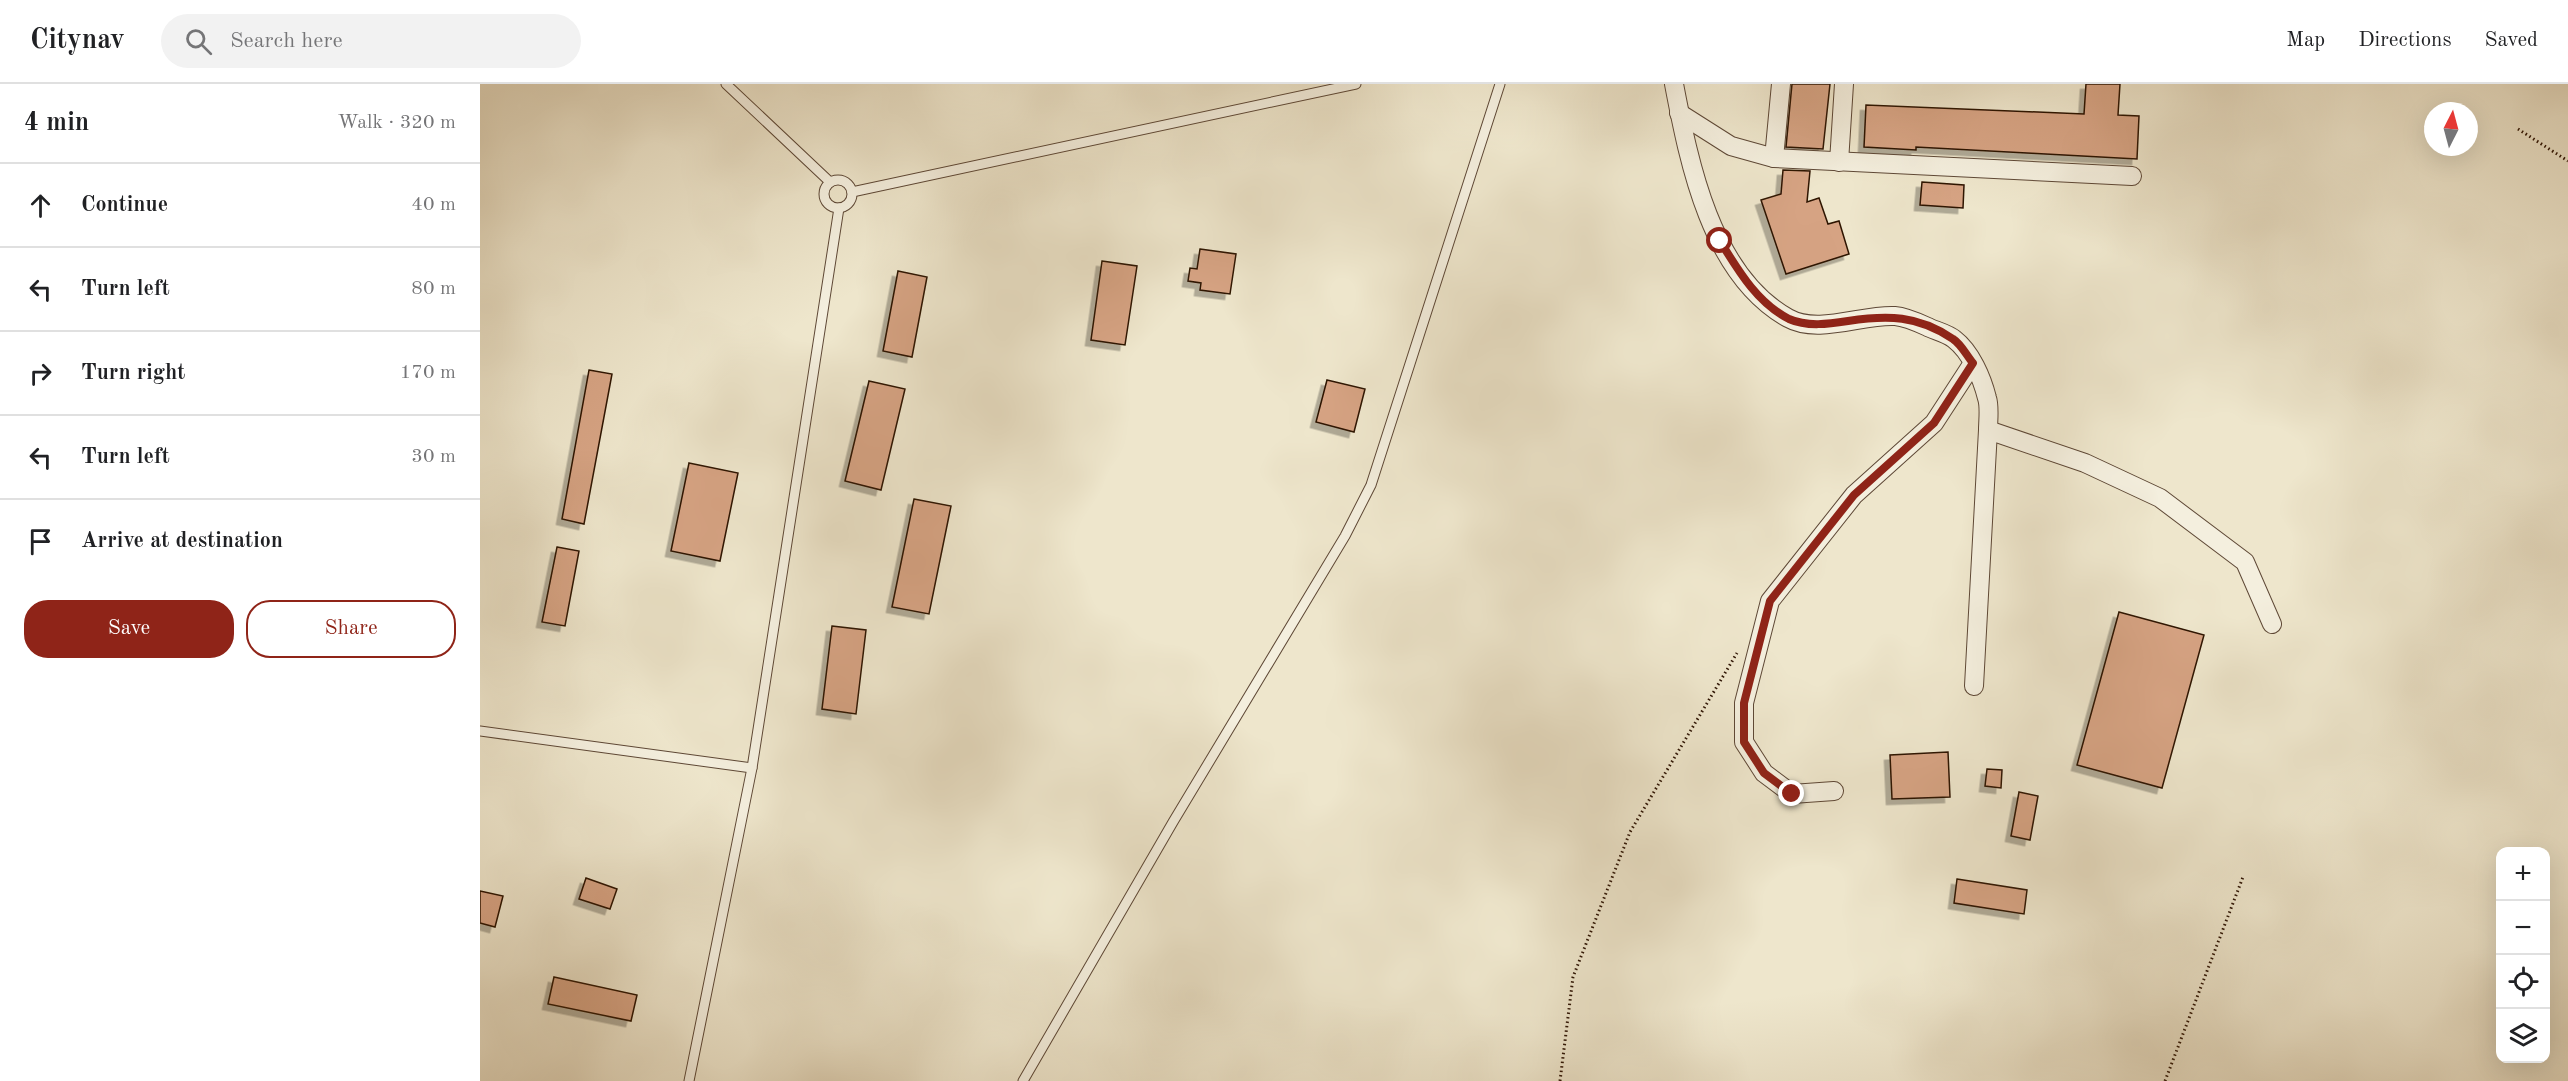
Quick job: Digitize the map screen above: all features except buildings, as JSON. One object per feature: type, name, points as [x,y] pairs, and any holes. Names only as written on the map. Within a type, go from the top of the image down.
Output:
[{"type":"street","points":[[1674,84],[1685,144],[1702,199],[1720,241],[1741,275],[1767,304],[1790,320],[1823,325],[1895,316],[1916,321],[1954,339],[1973,363],[1988,399],[1974,686]]},
{"type":"street","points":[[1774,158],[1781,84]]},
{"type":"street","points":[[1839,162],[1844,84]]},
{"type":"street","points":[[1679,113],[1731,146],[1774,158],[2132,176]]},
{"type":"street","points":[[1834,791],[1792,794],[1764,773],[1744,742],[1744,703],[1770,601],[1854,495],[1934,423],[1973,363]]},
{"type":"street","points":[[1988,430],[2085,463],[2160,498],[2245,562],[2272,624]]},
{"type":"lane","points":[[726,84],[830,182]]},
{"type":"lane","points":[[852,192],[1356,84]]},
{"type":"lane","points":[[1023,1081],[1173,822],[1345,536],[1371,485],[1500,84]]},
{"type":"lane","points":[[836,179],[844,181],[849,186],[852,192],[851,199],[846,205],[839,208],[832,207],[826,202],[825,188],[830,182],[836,179]]},
{"type":"lane","points":[[689,1081],[752,768],[839,208]]},
{"type":"lane","points":[[480,730],[752,768]]},
{"type":"path","points":[[2518,129],[2568,161]]},
{"type":"path","points":[[1560,1081],[1573,977],[1630,832],[1739,651]]},
{"type":"path","points":[[2165,1081],[2243,878]]},
{"type":"route","points":[[1720,241],[1741,275],[1767,304],[1790,320],[1823,325],[1895,316],[1916,321],[1954,339],[1973,363],[1934,423],[1854,495],[1770,601],[1744,703],[1744,742],[1764,773],[1792,794]]}]
